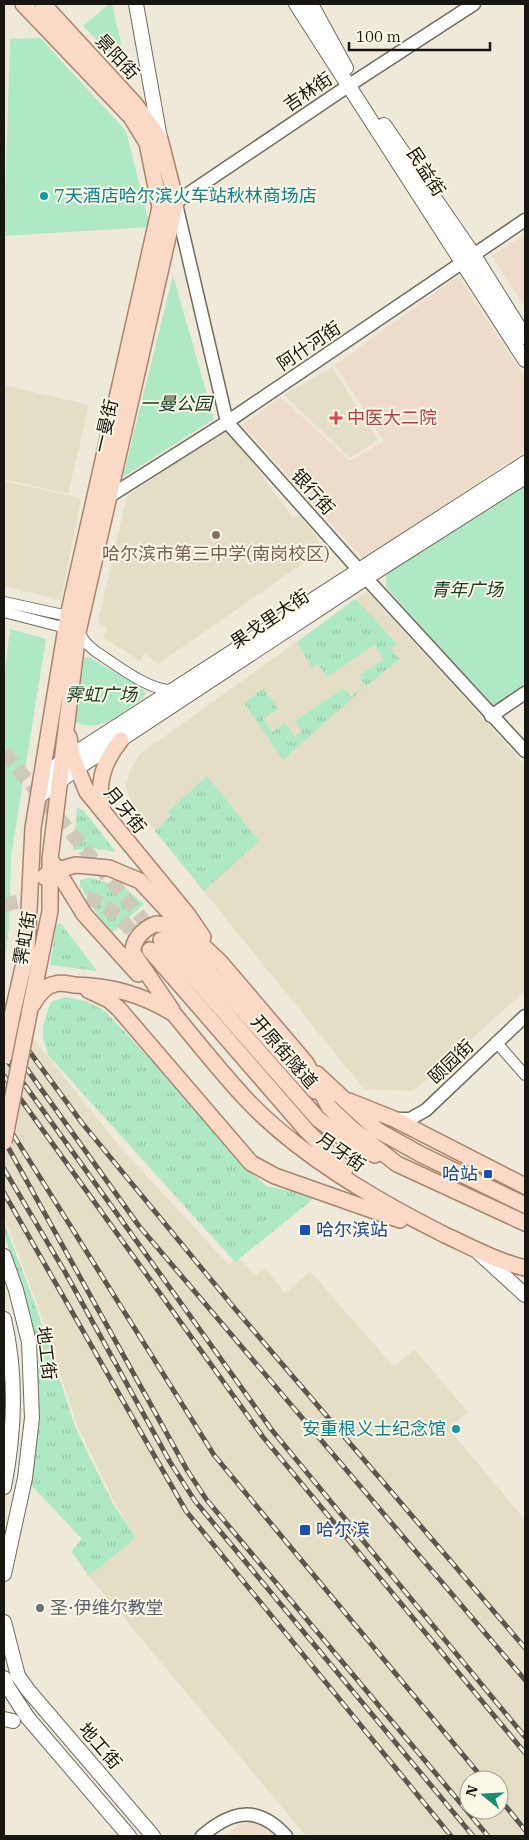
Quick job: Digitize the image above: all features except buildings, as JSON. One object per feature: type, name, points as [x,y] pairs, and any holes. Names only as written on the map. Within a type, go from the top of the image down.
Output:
[{"type":"main road","name":"一曼街","points":[[52,867],[59,781],[69,762],[66,714],[71,625],[110,496],[176,202],[160,139],[136,4]]},
{"type":"main road","name":"民益街","points":[[296,4],[473,254],[525,337]]},
{"type":"main road","name":"民益街","points":[[311,4],[351,84],[525,360]]},
{"type":"main road","name":"景阳街","points":[[35,6],[135,104],[160,139]]},
{"type":"main road","name":"景阳街","points":[[35,6],[131,117]]},
{"type":"main road","name":"一曼街","points":[[33,828],[71,625],[160,207],[147,143],[131,117]]},
{"type":"main road","name":"果戈里大街","points":[[69,762],[121,740],[525,463]]},
{"type":"main road","name":"果戈里大街","points":[[41,778],[69,762],[174,690],[362,574],[525,477]]},
{"type":"main road","points":[[104,813],[100,793],[101,780],[109,756],[121,740]]},
{"type":"main road","name":"月牙街","points":[[69,762],[87,792],[188,915],[221,963],[306,1063],[335,1102],[352,1130],[397,1164],[525,1223]]},
{"type":"main road","points":[[38,797],[59,781]]},
{"type":"main road","name":"月牙街","points":[[33,828],[52,867],[84,914],[174,1014],[245,1098],[278,1129],[368,1194],[427,1226],[477,1250],[525,1268]]},
{"type":"main road","name":"霁虹街","points":[[4,1056],[27,950],[33,828]]},
{"type":"main road","name":"月牙街","points":[[52,867],[76,865],[102,867],[140,880],[179,923],[221,963]]},
{"type":"main road","points":[[30,908],[36,889],[52,867]]},
{"type":"main road","name":"霁虹街","points":[[4,1142],[50,911],[52,867]]},
{"type":"main road","points":[[174,1014],[133,953],[134,943],[156,924],[164,925],[172,931],[335,1102],[394,1119],[525,1186]]},
{"type":"main road","name":"开原街隧道","points":[[368,1194],[307,1131],[155,945],[318,1119],[347,1142],[397,1164]]},
{"type":"main road","name":"月牙街","points":[[28,1018],[44,990],[55,983],[91,985],[127,992],[143,997],[174,1014]]},
{"type":"main road","points":[[68,984],[99,994],[119,1008],[251,1163],[259,1168],[399,1219],[427,1226]]},
{"type":"main road","name":"月牙街","points":[[335,1102],[394,1141],[525,1204]]},
{"type":"main road","points":[[477,1250],[525,1295]]},
{"type":"main road","name":"地工街","points":[[4,1256],[16,1290],[29,1342],[32,1418],[25,1478],[4,1574]]},
{"type":"main road","name":"地工街","points":[[4,1319],[12,1360],[14,1406],[9,1462],[4,1488]]},
{"type":"main road","name":"地工街","points":[[4,1622],[18,1676],[153,1836]]},
{"type":"main road","name":"地工街","points":[[4,1678],[6,1686],[34,1726],[129,1836]]},
{"type":"street","name":"吉林街","points":[[160,207],[176,202],[474,4]]},
{"type":"street","name":"银行街","points":[[176,202],[227,422],[491,716],[525,750]]},
{"type":"street","name":"阿什河街","points":[[110,496],[227,422],[463,264],[473,254],[525,220]]},
{"type":"street","points":[[4,602],[71,625],[94,651],[154,687],[165,691],[174,690]]},
{"type":"street","points":[[4,612],[71,625]]},
{"type":"street","points":[[491,716],[525,693]]},
{"type":"street","name":"颐园街","points":[[394,1119],[410,1119],[426,1110],[525,1016]]},
{"type":"street","points":[[496,1042],[525,1075]]},
{"type":"street","points":[[202,1836],[219,1822],[238,1815],[257,1814],[276,1824],[286,1836]]},
{"type":"shaded area","points":[[525,234],[525,308],[492,256]]},
{"type":"shaded area","points":[[458,276],[525,378],[525,451],[363,559],[242,425],[281,397],[350,461],[384,441],[335,365]]},
{"type":"shaded area","name":"中医大二院","points":[[332,367],[378,440],[350,458],[284,395]]},
{"type":"shaded area","points":[[4,385],[89,405],[68,494],[4,479]]},
{"type":"shaded area","name":"哈尔滨市第三中学(南岗校区)","points":[[227,428],[293,518],[299,515],[325,548],[158,664],[145,654],[140,661],[103,637],[108,629],[98,622],[127,496]]},
{"type":"shaded area","points":[[4,481],[81,498],[61,600],[4,586]]},
{"type":"shaded area","points":[[367,591],[525,765],[525,991],[413,1091],[364,1089],[155,831],[131,805],[126,785],[131,768],[139,755]]},
{"type":"shaded area","points":[[4,1002],[121,1148],[229,1265],[238,1257],[256,1276],[265,1268],[285,1293],[310,1271],[394,1367],[414,1349],[468,1412],[449,1429],[525,1520],[525,1836],[306,1836],[89,1576],[136,1538],[114,1501],[77,1425],[37,1303],[4,1217]]},
{"type":"shaded area","points":[[251,1822],[268,1826],[276,1836],[225,1836],[238,1825]]},
{"type":"green space","points":[[109,4],[112,4],[128,73],[83,26]]},
{"type":"green space","points":[[40,38],[126,131],[150,227],[4,236],[10,39]]},
{"type":"green space","name":"一曼公园","points":[[173,275],[214,419],[123,477]]},
{"type":"green space","name":"青年广场","points":[[525,484],[525,685],[491,707],[386,587],[387,570]]},
{"type":"green space","points":[[355,599],[396,643],[391,650],[400,659],[366,686],[359,676],[383,659],[374,645],[327,677],[318,664],[312,668],[297,642]]},
{"type":"green space","points":[[10,629],[46,639],[11,857],[9,927],[4,969],[4,678]]},
{"type":"green space","name":"霁虹广场","points":[[82,657],[89,657],[140,687],[146,693],[142,699],[102,724],[84,725],[75,722],[72,712]]},
{"type":"green space","points":[[366,686],[283,760],[244,703],[264,688],[278,709],[263,719],[272,732],[285,723],[295,737],[302,732],[295,721],[344,688],[350,697]]},
{"type":"green space","points":[[207,776],[259,841],[204,891],[155,831],[171,815],[168,812]]},
{"type":"green space","points":[[77,807],[84,811],[116,852],[93,848],[73,850]]},
{"type":"green space","points":[[91,878],[125,888],[144,904],[113,932],[100,919],[80,886],[80,880]]},
{"type":"green space","points":[[59,923],[97,971],[50,965],[56,926]]},
{"type":"green space","points":[[65,997],[85,1001],[104,1010],[204,1117],[235,1157],[266,1186],[317,1196],[235,1262],[49,1056],[43,1035],[46,1017],[51,1002]]},
{"type":"green space","points":[[5,1225],[35,1304],[76,1429],[112,1502],[136,1538],[89,1576],[71,1551],[82,1539],[30,1484],[30,1330],[25,1297],[4,1234]]},
{"type":"tunnel","points":[[4,752],[155,934]]},
{"type":"tunnel","points":[[4,905],[57,895],[84,898],[97,902],[120,918],[150,950]]},
{"type":"railway","points":[[4,1017],[82,1123],[236,1310],[525,1648]]},
{"type":"railway","points":[[4,1037],[139,1226],[525,1680]]},
{"type":"railway","points":[[4,1056],[271,1429],[525,1737]]},
{"type":"railway","points":[[4,1076],[263,1437],[525,1753]]},
{"type":"railway","points":[[4,1120],[214,1455],[476,1770]]},
{"type":"railway","points":[[4,1140],[187,1470],[206,1499],[488,1836]]},
{"type":"railway","points":[[4,1169],[65,1272],[170,1462],[195,1501],[473,1836]]},
{"type":"railway","points":[[4,1193],[186,1511],[451,1836]]},
{"type":"railway","points":[[509,1810],[525,1830]]},
{"type":"place","name":"7天酒店哈尔滨火车站秋林商场店","points":[[44,196]]},
{"type":"place","name":"中医大二院","points":[[336,418]]},
{"type":"place","name":"哈尔滨市第三中学(南岗校区)","points":[[216,535]]},
{"type":"place","name":"哈站","points":[[488,1174]]},
{"type":"place","name":"哈尔滨站","points":[[305,1230]]},
{"type":"place","name":"安重根义士纪念馆","points":[[456,1429]]},
{"type":"place","name":"哈尔滨","points":[[305,1530]]},
{"type":"place","name":"圣·伊维尔教堂","points":[[40,1608]]}]
